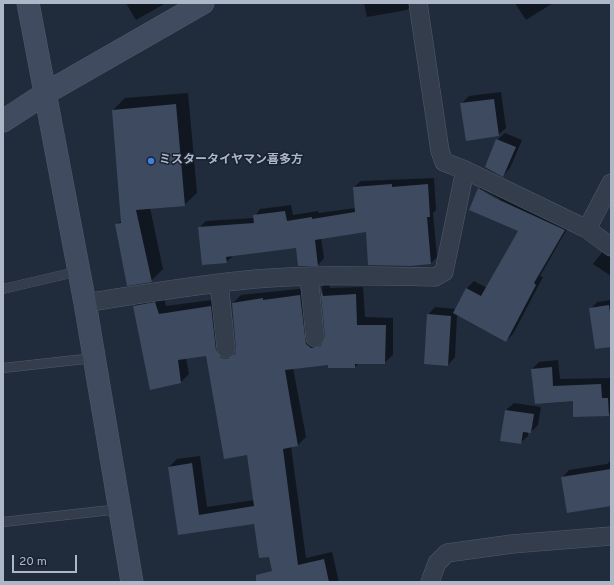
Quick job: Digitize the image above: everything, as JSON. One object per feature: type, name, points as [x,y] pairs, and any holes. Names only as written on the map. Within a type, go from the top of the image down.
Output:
[{"type":"street","points":[[28,3],[85,303],[132,582]]},
{"type":"street","points":[[3,121],[46,93],[203,3]]},
{"type":"street","points":[[418,3],[440,151],[444,162],[465,170],[587,229],[611,247]]},
{"type":"street","points":[[85,303],[219,283],[258,279],[367,276],[435,277],[444,272],[465,170]]},
{"type":"street","points":[[587,229],[611,183]]},
{"type":"street","points":[[309,277],[315,338]]},
{"type":"street","points":[[219,283],[226,349]]},
{"type":"street","points":[[430,582],[437,563],[447,553],[512,544],[611,536]]},
{"type":"lane","points":[[3,289],[71,273]]},
{"type":"lane","points":[[3,368],[94,358]]},
{"type":"lane","points":[[3,522],[120,509]]},
{"type":"building","points":[[494,99],[499,136],[466,141],[460,103]]},
{"type":"building","points":[[176,104],[185,206],[136,210],[152,282],[127,286],[115,224],[121,223],[112,110]]},
{"type":"building","points":[[496,139],[516,147],[503,177],[485,167]]},
{"type":"building","points":[[392,184],[392,187],[428,184],[430,217],[427,217],[431,264],[410,266],[368,265],[366,232],[315,240],[318,266],[298,266],[296,248],[226,257],[227,263],[202,265],[198,227],[254,223],[253,215],[285,211],[287,221],[312,217],[312,219],[355,212],[353,187]]},
{"type":"building","points":[[478,188],[495,198],[565,230],[534,283],[536,285],[506,342],[453,313],[466,288],[481,296],[518,231],[469,210]]},
{"type":"building","points":[[320,286],[323,296],[356,294],[357,325],[386,325],[385,364],[355,364],[355,368],[328,368],[328,365],[285,370],[298,446],[283,449],[298,565],[324,559],[329,582],[256,582],[256,575],[272,571],[269,557],[259,558],[254,524],[178,535],[168,467],[192,463],[199,515],[254,506],[247,455],[224,459],[206,356],[178,360],[181,383],[150,390],[133,306],[155,302],[159,314],[211,306],[216,350],[221,358],[227,359],[235,354],[236,348],[232,303],[263,298],[263,300],[300,295],[306,344],[311,348],[321,346],[325,337]]},
{"type":"building","points":[[609,305],[611,320],[611,347],[595,349],[589,308]]},
{"type":"building","points":[[427,314],[451,316],[448,366],[424,364]]},
{"type":"building","points":[[552,367],[553,386],[601,384],[602,398],[608,398],[609,416],[573,417],[573,401],[535,404],[531,369]]},
{"type":"building","points":[[505,410],[534,414],[531,433],[523,432],[521,444],[500,441]]},
{"type":"building","points":[[611,469],[611,506],[567,513],[561,477]]},
{"type":"place","name":"ミスタータイヤマン喜多方","points":[[151,161]]}]
